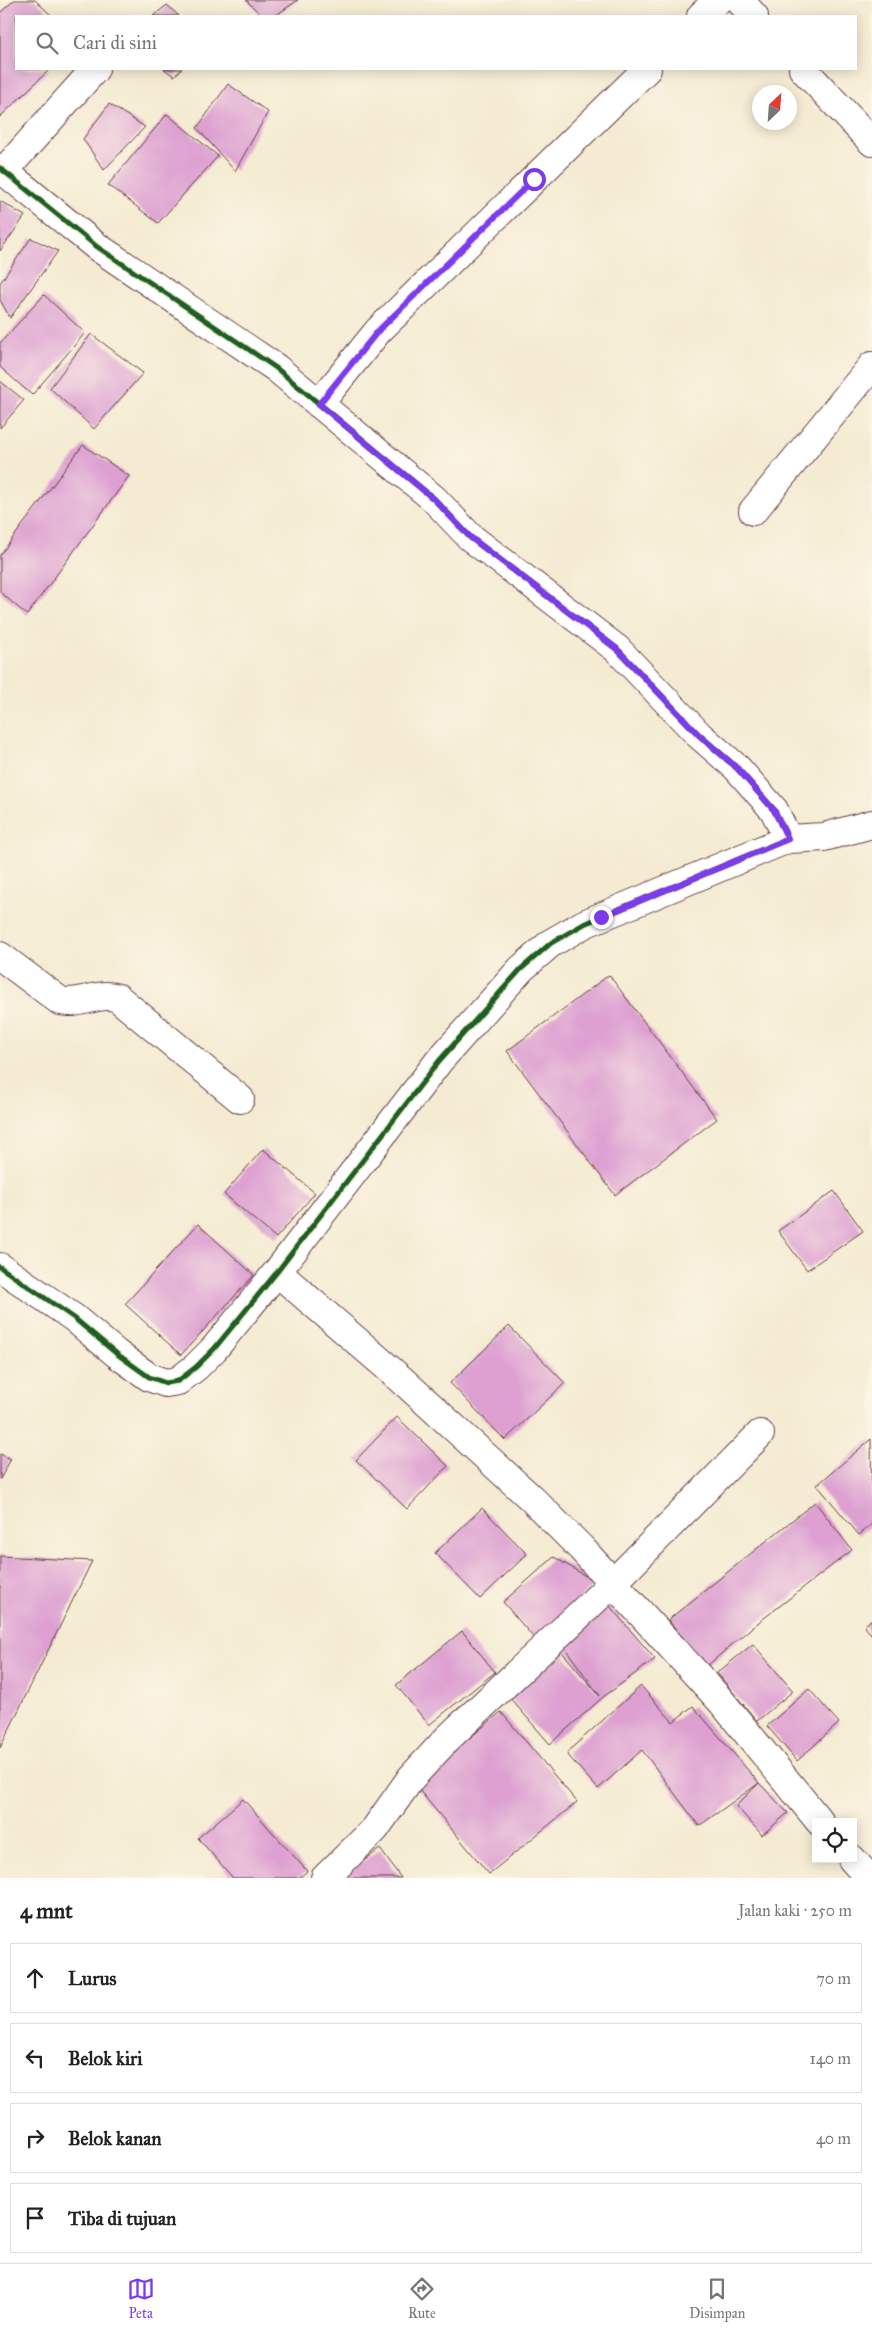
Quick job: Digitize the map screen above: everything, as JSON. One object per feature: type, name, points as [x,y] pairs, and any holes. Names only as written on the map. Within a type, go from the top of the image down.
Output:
[{"type":"street","points":[[702,15],[718,0]]},
{"type":"street","points":[[739,0],[753,15]]},
{"type":"street","points":[[94,70],[2,170],[96,246],[276,368],[434,499],[470,537],[617,649],[692,728],[737,768],[774,810],[788,839]]},
{"type":"street","points":[[319,404],[378,331],[646,70]]},
{"type":"street","points":[[804,70],[872,142]]},
{"type":"street","points":[[753,511],[872,366]]},
{"type":"street","points":[[0,1267],[74,1318],[117,1354],[149,1377],[166,1383],[178,1381],[214,1349],[277,1272],[439,1061],[522,969],[551,943],[584,924],[788,839],[824,838],[872,824]]},
{"type":"street","points":[[0,956],[60,1001],[70,1003],[100,995],[118,998],[240,1099]]},
{"type":"street","points":[[277,1272],[402,1380],[531,1498],[581,1548],[722,1700],[817,1818]]},
{"type":"street","points":[[325,1878],[375,1829],[411,1778],[447,1738],[613,1583],[760,1434]]},
{"type":"street","points":[[856,1863],[869,1878]]},
{"type":"building","points":[[14,0],[35,0],[51,15],[15,15],[15,70],[49,70],[0,117],[0,13]]},
{"type":"building","points":[[246,0],[298,0],[276,15],[261,15]]},
{"type":"building","points":[[167,5],[178,15],[154,15]]},
{"type":"building","points":[[165,70],[181,70],[174,76]]},
{"type":"building","points":[[228,84],[268,112],[235,171],[197,128]]},
{"type":"building","points":[[109,104],[145,127],[104,170],[83,139]]},
{"type":"building","points":[[167,114],[218,156],[158,223],[108,185]]},
{"type":"building","points":[[0,201],[25,216],[0,251]]},
{"type":"building","points":[[31,238],[58,251],[10,318],[0,300],[0,283]]},
{"type":"building","points":[[44,295],[85,333],[32,395],[0,367],[0,343]]},
{"type":"building","points":[[91,334],[143,373],[94,429],[50,388]]},
{"type":"building","points":[[0,381],[24,400],[0,428]]},
{"type":"building","points":[[83,445],[129,476],[27,615],[0,592],[0,555]]},
{"type":"building","points":[[609,975],[717,1119],[615,1195],[507,1051]]},
{"type":"building","points":[[263,1149],[315,1193],[276,1238],[224,1194]]},
{"type":"building","points":[[834,1191],[863,1231],[807,1270],[778,1231]]},
{"type":"building","points":[[198,1224],[254,1275],[181,1355],[125,1304]]},
{"type":"building","points":[[509,1326],[565,1383],[505,1440],[450,1383]]},
{"type":"building","points":[[397,1417],[448,1466],[407,1509],[356,1460]]},
{"type":"building","points":[[871,1439],[872,1524],[859,1535],[817,1485]]},
{"type":"building","points":[[0,1454],[11,1459],[0,1479]]},
{"type":"building","points":[[815,1502],[852,1550],[750,1629],[707,1666],[668,1620]]},
{"type":"building","points":[[482,1508],[527,1554],[480,1599],[435,1553]]},
{"type":"building","points":[[0,1556],[92,1561],[0,1748]]},
{"type":"building","points":[[554,1557],[597,1583],[534,1638],[503,1602]]},
{"type":"building","points":[[608,1604],[655,1659],[602,1698],[550,1744],[509,1697],[561,1651],[600,1696],[562,1644]]},
{"type":"building","points":[[872,1619],[872,1635],[864,1626]]},
{"type":"building","points":[[462,1631],[495,1672],[429,1725],[396,1685]]},
{"type":"building","points":[[753,1644],[793,1691],[757,1721],[717,1673]]},
{"type":"building","points":[[641,1686],[673,1722],[693,1706],[759,1783],[699,1826],[642,1750],[598,1789],[566,1753]]},
{"type":"building","points":[[809,1689],[839,1723],[797,1761],[767,1726]]},
{"type":"building","points":[[501,1712],[577,1802],[489,1874],[414,1784]]},
{"type":"building","points":[[759,1783],[788,1813],[762,1835],[736,1806]]},
{"type":"building","points":[[243,1799],[307,1871],[299,1878],[233,1878],[198,1838]]},
{"type":"building","points":[[380,1849],[401,1878],[340,1878]]},
{"type":"cycle path","points":[[0,168],[96,246],[276,368],[434,499],[470,537],[617,649],[699,735],[737,768],[774,810],[788,839],[584,924],[551,943],[521,969],[439,1061],[277,1272],[214,1349],[178,1381],[166,1383],[149,1377],[117,1354],[74,1318],[0,1267]]},
{"type":"route","points":[[534,179],[378,331],[319,404],[434,499],[470,537],[617,649],[654,690],[699,735],[737,768],[774,810],[788,839],[601,917]]}]
